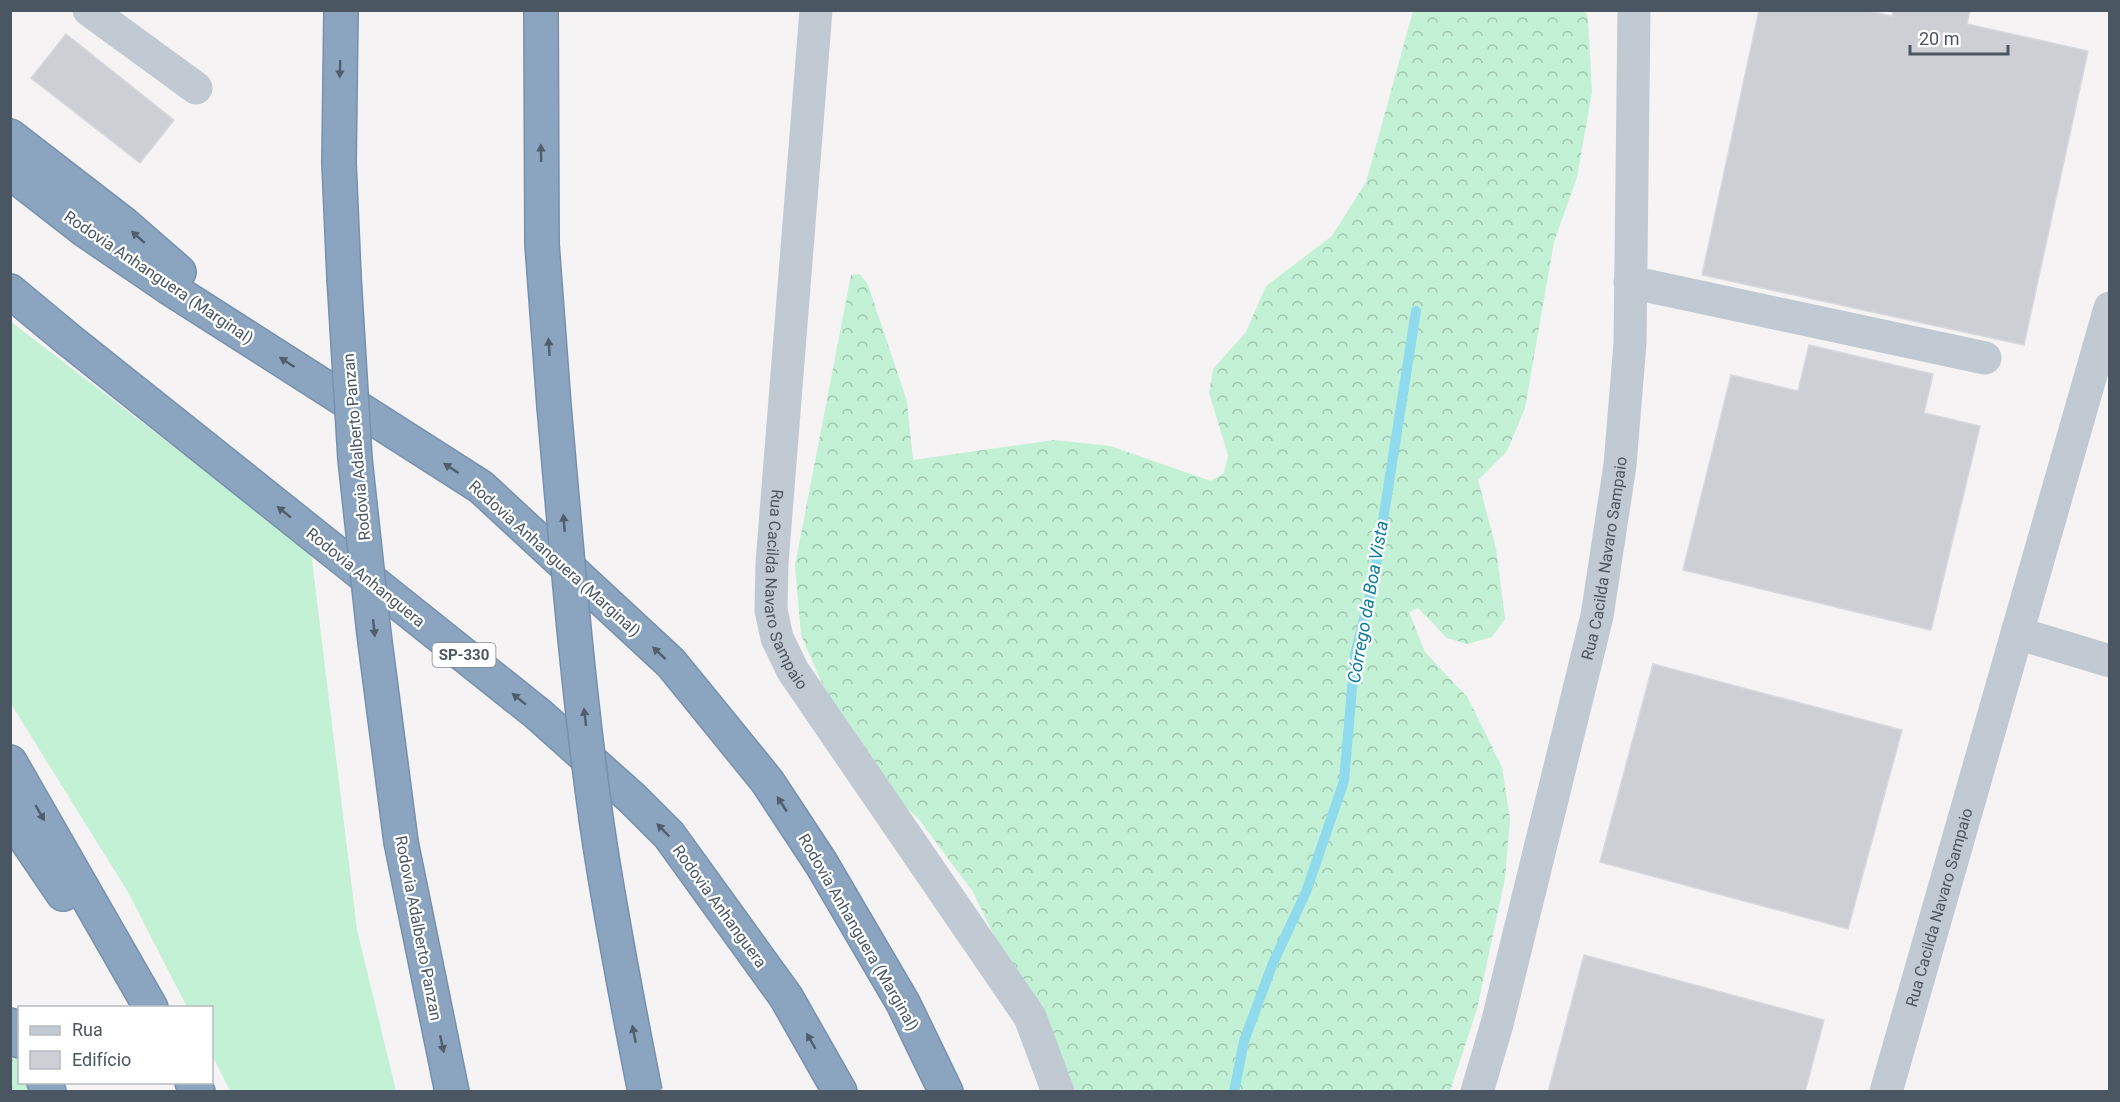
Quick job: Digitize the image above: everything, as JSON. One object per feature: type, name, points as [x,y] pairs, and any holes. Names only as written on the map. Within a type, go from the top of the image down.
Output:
[{"type":"highway","name":"Rodovia Adalberto Panzan","points":[[341,10],[339,163],[355,459],[374,634],[401,842],[452,1092]]},
{"type":"highway","points":[[541,10],[542,244],[570,584],[596,818],[645,1092]]},
{"type":"highway","points":[[11,136],[124,224],[243,333]]},
{"type":"highway","name":"Rodovia Anhanguera (Marginal)","points":[[10,172],[86,231],[168,287],[481,487],[671,663],[767,781],[821,863],[903,1003],[946,1092]]},
{"type":"highway","name":"Rodovia Anhanguera","points":[[10,291],[78,348],[538,714],[633,799],[669,835],[786,997],[840,1092]]},
{"type":"highway","points":[[10,762],[150,1006]]},
{"type":"highway","points":[[10,816],[140,1006]]},
{"type":"highway","points":[[10,1025],[18,1038]]},
{"type":"street","points":[[89,10],[196,88]]},
{"type":"street","name":"Rua Cacilda Navaro Sampaio","points":[[816,10],[772,563],[771,609],[777,638],[794,671],[1030,1017],[1058,1092]]},
{"type":"street","name":"Rua Cacilda Navaro Sampaio","points":[[1477,1092],[1497,1024],[1597,616],[1620,465],[1630,343],[1634,10]]},
{"type":"street","points":[[1630,282],[1985,358]]},
{"type":"street","name":"Rua Cacilda Navaro Sampaio","points":[[1886,1092],[2109,308]]},
{"type":"street","points":[[2016,633],[2109,661]]},
{"type":"green space","points":[[1413,11],[1585,11],[1588,19],[1592,92],[1577,177],[1554,242],[1525,408],[1507,451],[1478,480],[1496,548],[1505,619],[1492,637],[1467,644],[1447,638],[1418,608],[1409,612],[1425,652],[1468,698],[1502,767],[1510,819],[1505,879],[1477,1009],[1450,1091],[1057,1091],[1027,1004],[973,892],[918,818],[874,779],[850,748],[801,635],[795,565],[851,275],[860,274],[868,285],[907,401],[913,460],[1054,440],[1110,446],[1211,481],[1224,473],[1228,455],[1209,393],[1213,369],[1246,332],[1266,286],[1332,236],[1366,182]]},
{"type":"green space","points":[[10,321],[311,552],[357,930],[396,1091],[230,1091],[213,1057],[213,1006],[186,1006],[128,892],[11,704]]},
{"type":"green space","points":[[10,1038],[18,1050],[18,1084],[41,1084],[46,1091],[11,1091]]},
{"type":"building","points":[[1759,10],[1865,10],[1892,16],[1893,10],[1970,10],[1967,24],[2088,51],[2024,345],[1702,275]]},
{"type":"building","points":[[66,34],[174,120],[140,163],[31,78]]},
{"type":"building","points":[[1809,345],[1933,374],[1924,413],[1980,426],[1931,630],[1683,570],[1731,375],[1798,391]]},
{"type":"building","points":[[1653,664],[1902,730],[1848,929],[1600,862]]},
{"type":"building","points":[[1584,955],[1824,1020],[1805,1092],[1548,1092]]},
{"type":"waterway","name":"Córrego da Boa Vista","points":[[1234,1092],[1244,1041],[1273,963],[1306,892],[1344,781],[1355,654],[1373,584],[1416,311]]}]
